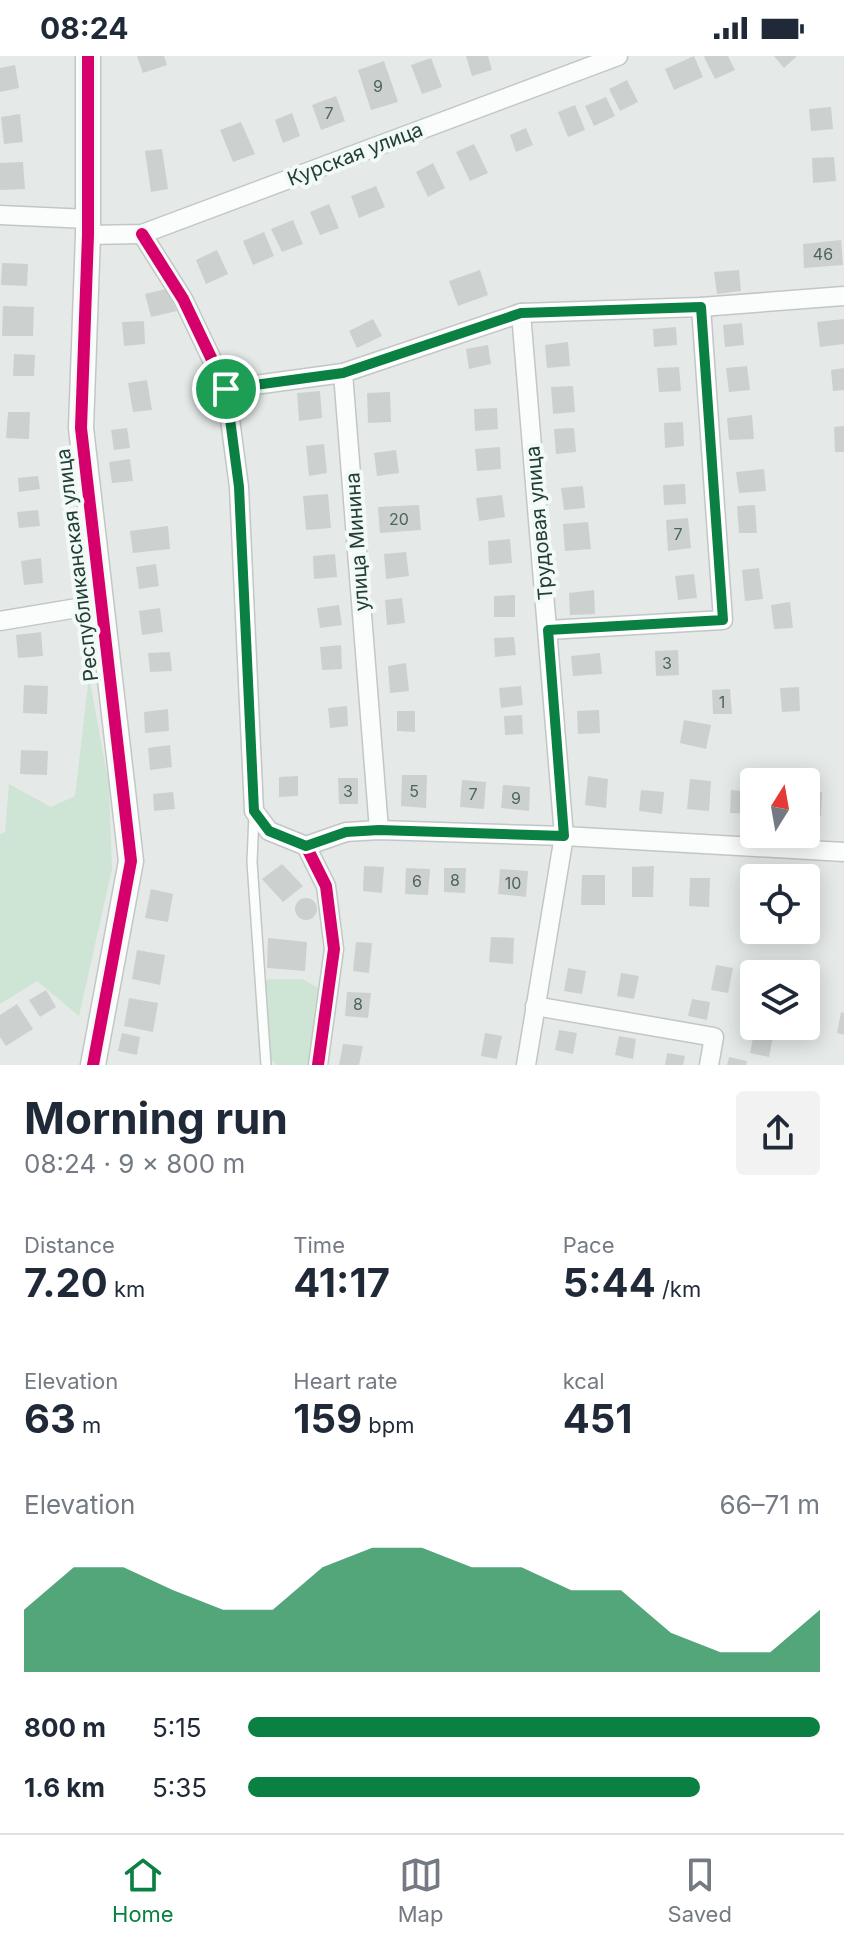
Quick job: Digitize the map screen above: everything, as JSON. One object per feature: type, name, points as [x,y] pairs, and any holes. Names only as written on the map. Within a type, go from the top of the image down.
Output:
[{"type":"street","name":"Республиканская улица","points":[[88,56],[88,227],[81,428],[131,861],[93,1065]]},
{"type":"street","name":"Курская улица","points":[[0,215],[142,234],[618,56]]},
{"type":"street","points":[[142,234],[183,299],[226,389],[239,487],[254,811],[269,831],[306,846],[346,832],[379,830],[564,836],[844,852]]},
{"type":"street","points":[[226,389],[343,373],[521,313],[701,307],[844,296]]},
{"type":"street","points":[[548,630],[723,620],[701,307]]},
{"type":"street","name":"Трудовая улица","points":[[521,313],[564,836],[526,1065]]},
{"type":"street","name":"улица Минина","points":[[343,373],[379,830]]},
{"type":"street","points":[[0,621],[101,604]]},
{"type":"street","points":[[306,846],[326,886],[334,949],[318,1065]]},
{"type":"street","points":[[535,1006],[714,1037],[709,1065]]},
{"type":"lane","points":[[254,811],[252,862],[266,1065]]},
{"type":"green space","points":[[89,676],[109,786],[112,869],[79,1016],[37,981],[0,1004],[0,834],[5,832],[9,784],[51,807],[75,796]]},
{"type":"green space","points":[[271,979],[302,979],[318,988],[310,1065],[277,1065],[259,1048],[257,983]]},
{"type":"building","points":[[137,56],[164,56],[167,65],[143,73]]},
{"type":"building","points":[[466,56],[488,56],[492,70],[472,76]]},
{"type":"building","points":[[694,56],[703,77],[674,90],[665,69]]},
{"type":"building","points":[[706,56],[728,56],[735,70],[715,79]]},
{"type":"building","points":[[774,56],[797,56],[784,68]]},
{"type":"building","points":[[431,58],[442,87],[422,94],[411,65]]},
{"type":"building","points":[[384,61],[398,102],[371,110],[358,70]]},
{"type":"building","points":[[15,65],[19,88],[0,92],[0,68]]},
{"type":"building","points":[[627,80],[638,102],[620,111],[609,89]]},
{"type":"building","points":[[336,96],[345,121],[321,130],[312,105]]},
{"type":"building","points":[[606,97],[615,116],[594,126],[585,106]]},
{"type":"building","points":[[575,105],[585,130],[568,137],[558,112]]},
{"type":"building","points":[[831,107],[833,129],[811,131],[809,109]]},
{"type":"building","points":[[292,113],[300,136],[283,143],[275,120]]},
{"type":"building","points":[[20,114],[23,142],[4,144],[1,117]]},
{"type":"building","points":[[241,122],[255,154],[233,162],[220,130]]},
{"type":"building","points":[[526,128],[533,145],[516,152],[510,135]]},
{"type":"building","points":[[474,144],[488,173],[470,181],[456,152]]},
{"type":"building","points":[[162,149],[168,189],[151,192],[145,151]]},
{"type":"building","points":[[834,157],[836,181],[813,183],[812,158]]},
{"type":"building","points":[[23,162],[25,189],[0,190],[0,163]]},
{"type":"building","points":[[433,163],[445,188],[428,197],[416,172]]},
{"type":"building","points":[[376,186],[385,207],[359,218],[351,196]]},
{"type":"building","points":[[329,204],[339,228],[320,235],[310,212]]},
{"type":"building","points":[[293,220],[303,244],[282,252],[271,229]]},
{"type":"building","points":[[264,232],[274,256],[253,265],[243,241]]},
{"type":"building","points":[[841,240],[843,265],[804,268],[803,244]]},
{"type":"building","points":[[217,250],[228,274],[206,284],[196,260]]},
{"type":"building","points":[[2,263],[28,264],[27,286],[1,285]]},
{"type":"building","points":[[480,270],[488,295],[458,306],[449,281]]},
{"type":"building","points":[[739,270],[741,291],[717,294],[714,272]]},
{"type":"building","points":[[166,289],[177,311],[151,317],[145,294]]},
{"type":"building","points":[[3,306],[34,307],[33,336],[2,336]]},
{"type":"building","points":[[373,319],[382,336],[357,348],[349,331]]},
{"type":"building","points":[[844,319],[844,344],[820,347],[817,322]]},
{"type":"building","points":[[144,321],[145,344],[124,346],[122,322]]},
{"type":"building","points":[[742,323],[744,345],[725,347],[723,325]]},
{"type":"building","points":[[676,327],[677,345],[654,347],[653,329]]},
{"type":"building","points":[[568,342],[570,366],[547,368],[545,345]]},
{"type":"building","points":[[488,345],[491,364],[469,369],[466,349]]},
{"type":"building","points":[[14,354],[35,355],[34,376],[13,376]]},
{"type":"building","points":[[747,366],[750,390],[729,392],[726,368]]},
{"type":"building","points":[[679,367],[681,391],[659,392],[657,368]]},
{"type":"building","points":[[844,368],[844,390],[833,391],[831,370]]},
{"type":"building","points":[[147,380],[152,410],[133,412],[128,383]]},
{"type":"building","points":[[573,386],[575,412],[553,414],[551,387]]},
{"type":"building","points":[[320,391],[322,418],[299,421],[297,393]]},
{"type":"building","points":[[390,392],[391,422],[368,423],[367,393]]},
{"type":"building","points":[[497,408],[498,429],[475,431],[474,409]]},
{"type":"building","points":[[8,412],[30,412],[29,439],[6,438]]},
{"type":"building","points":[[752,415],[754,439],[729,440],[727,418]]},
{"type":"building","points":[[683,422],[684,446],[665,448],[664,423]]},
{"type":"building","points":[[844,426],[844,452],[835,452],[834,427]]},
{"type":"building","points":[[127,428],[130,448],[114,450],[111,430]]},
{"type":"building","points":[[574,428],[576,452],[556,454],[554,429]]},
{"type":"building","points":[[324,444],[327,473],[309,476],[306,446]]},
{"type":"building","points":[[500,447],[501,469],[477,471],[475,449]]},
{"type":"building","points":[[396,450],[399,473],[377,476],[374,453]]},
{"type":"building","points":[[130,459],[133,481],[112,483],[109,462]]},
{"type":"building","points":[[764,469],[766,491],[739,493],[736,472]]},
{"type":"building","points":[[38,476],[40,489],[19,492],[18,478]]},
{"type":"building","points":[[685,484],[686,504],[664,505],[663,485]]},
{"type":"building","points":[[583,486],[585,508],[564,510],[561,488]]},
{"type":"building","points":[[328,494],[331,528],[306,530],[303,496]]},
{"type":"building","points":[[502,495],[505,517],[479,521],[476,498]]},
{"type":"building","points":[[419,505],[421,530],[380,533],[378,507]]},
{"type":"building","points":[[755,505],[757,533],[739,533],[737,506]]},
{"type":"building","points":[[38,510],[40,526],[19,528],[17,512]]},
{"type":"building","points":[[688,518],[691,548],[668,551],[666,520]]},
{"type":"building","points":[[588,522],[591,549],[565,551],[563,524]]},
{"type":"building","points":[[168,526],[170,549],[133,553],[130,531]]},
{"type":"building","points":[[510,539],[512,563],[489,565],[488,541]]},
{"type":"building","points":[[406,552],[409,576],[386,579],[384,554]]},
{"type":"building","points":[[335,554],[337,577],[314,579],[313,556]]},
{"type":"building","points":[[41,558],[43,583],[24,585],[21,561]]},
{"type":"building","points":[[156,564],[159,586],[139,589],[136,567]]},
{"type":"building","points":[[759,568],[763,599],[745,601],[742,570]]},
{"type":"building","points":[[694,574],[697,598],[678,600],[675,576]]},
{"type":"building","points":[[594,590],[595,614],[570,615],[569,593]]},
{"type":"building","points":[[515,595],[515,617],[494,617],[494,596]]},
{"type":"building","points":[[402,598],[405,623],[387,625],[385,600]]},
{"type":"building","points":[[790,602],[793,628],[774,629],[771,605]]},
{"type":"building","points":[[339,605],[342,625],[320,628],[317,608]]},
{"type":"building","points":[[160,608],[163,632],[142,635],[139,611]]},
{"type":"building","points":[[41,632],[43,656],[18,658],[16,635]]},
{"type":"building","points":[[514,637],[516,655],[495,657],[494,638]]},
{"type":"building","points":[[341,645],[342,669],[322,670],[320,647]]},
{"type":"building","points":[[678,650],[679,675],[656,676],[655,651]]},
{"type":"building","points":[[170,652],[172,671],[150,672],[148,653]]},
{"type":"building","points":[[600,653],[602,674],[573,676],[571,656]]},
{"type":"building","points":[[406,663],[409,691],[390,693],[388,666]]},
{"type":"building","points":[[24,685],[48,686],[47,714],[23,713]]},
{"type":"building","points":[[521,686],[523,705],[501,708],[499,688]]},
{"type":"building","points":[[799,687],[800,711],[782,712],[780,688]]},
{"type":"building","points":[[730,689],[732,714],[713,714],[712,690]]},
{"type":"building","points":[[347,706],[348,726],[330,728],[328,708]]},
{"type":"building","points":[[168,709],[169,731],[145,733],[144,712]]},
{"type":"building","points":[[599,710],[600,733],[578,734],[577,711]]},
{"type":"building","points":[[397,711],[415,711],[415,732],[397,731]]},
{"type":"building","points":[[522,715],[523,734],[505,735],[504,716]]},
{"type":"building","points":[[684,720],[711,725],[706,749],[680,743]]},
{"type":"building","points":[[170,745],[172,767],[150,770],[148,748]]},
{"type":"building","points":[[21,750],[48,751],[47,775],[20,774]]},
{"type":"building","points":[[402,775],[427,775],[426,808],[401,806]]},
{"type":"building","points":[[298,776],[298,796],[279,797],[279,777]]},
{"type":"building","points":[[588,776],[608,779],[606,808],[585,805]]},
{"type":"building","points":[[338,778],[358,778],[358,804],[339,804]]},
{"type":"building","points":[[690,779],[711,781],[709,811],[687,809]]},
{"type":"building","points":[[462,780],[486,782],[484,809],[460,807]]},
{"type":"building","points":[[503,785],[530,787],[529,811],[501,808]]},
{"type":"building","points":[[641,790],[664,792],[662,814],[639,811]]},
{"type":"building","points":[[731,790],[740,791],[740,813],[730,813]]},
{"type":"building","points":[[173,792],[175,809],[154,811],[153,794]]},
{"type":"building","points":[[282,864],[303,886],[283,902],[262,879]]},
{"type":"building","points":[[364,866],[384,867],[382,893],[363,891]]},
{"type":"building","points":[[654,866],[653,897],[632,897],[632,867]]},
{"type":"building","points":[[406,868],[430,869],[428,895],[405,894]]},
{"type":"building","points":[[444,868],[466,868],[465,893],[444,892]]},
{"type":"building","points":[[500,869],[528,871],[526,897],[498,894]]},
{"type":"building","points":[[582,875],[605,875],[605,905],[581,905]]},
{"type":"building","points":[[690,878],[710,878],[709,907],[689,906]]},
{"type":"building","points":[[151,889],[173,894],[168,922],[145,918]]},
{"type":"building","points":[[306,898],[314,901],[317,909],[314,917],[306,920],[298,917],[295,909],[298,901]]},
{"type":"building","points":[[491,937],[514,938],[513,964],[489,962]]},
{"type":"building","points":[[268,938],[307,942],[305,971],[267,968]]},
{"type":"building","points":[[356,942],[372,943],[369,973],[353,971]]},
{"type":"building","points":[[137,950],[165,955],[160,985],[132,979]]},
{"type":"building","points":[[716,965],[733,968],[728,993],[711,990]]},
{"type":"building","points":[[568,968],[586,971],[582,994],[564,991]]},
{"type":"building","points":[[621,973],[639,976],[634,999],[617,996]]},
{"type":"building","points":[[46,990],[56,1007],[40,1017],[29,1000]]},
{"type":"building","points":[[347,992],[371,993],[368,1018],[345,1016]]},
{"type":"building","points":[[129,998],[158,1003],[153,1032],[124,1026]]},
{"type":"building","points":[[692,999],[710,1002],[707,1020],[688,1016]]},
{"type":"building","points":[[17,1004],[33,1029],[6,1046],[0,1037],[0,1015]]},
{"type":"building","points":[[841,1012],[844,1013],[844,1035],[837,1033]]},
{"type":"building","points":[[559,1030],[577,1033],[573,1054],[555,1050]]},
{"type":"building","points":[[122,1033],[140,1037],[137,1055],[118,1051]]},
{"type":"building","points":[[485,1033],[502,1036],[497,1059],[481,1056]]},
{"type":"building","points":[[619,1036],[636,1039],[633,1059],[615,1055]]},
{"type":"building","points":[[753,1040],[772,1040],[769,1057],[750,1053]]},
{"type":"building","points":[[343,1044],[363,1046],[359,1065],[339,1065]]},
{"type":"building","points":[[667,1053],[685,1056],[683,1065],[665,1065]]},
{"type":"building","points":[[729,1057],[747,1061],[746,1065],[727,1065]]},
{"type":"cycle path","points":[[88,56],[88,235],[81,428],[131,861],[93,1065]]},
{"type":"cycle path","points":[[142,234],[183,299],[226,389],[239,487],[254,811],[269,831],[306,846],[326,886],[334,949],[318,1065]]},
{"type":"route","points":[[701,307],[723,620],[548,630],[564,836],[379,830],[346,832],[306,846],[269,831],[254,811],[239,487],[226,389],[343,373],[521,313],[701,307]]}]
